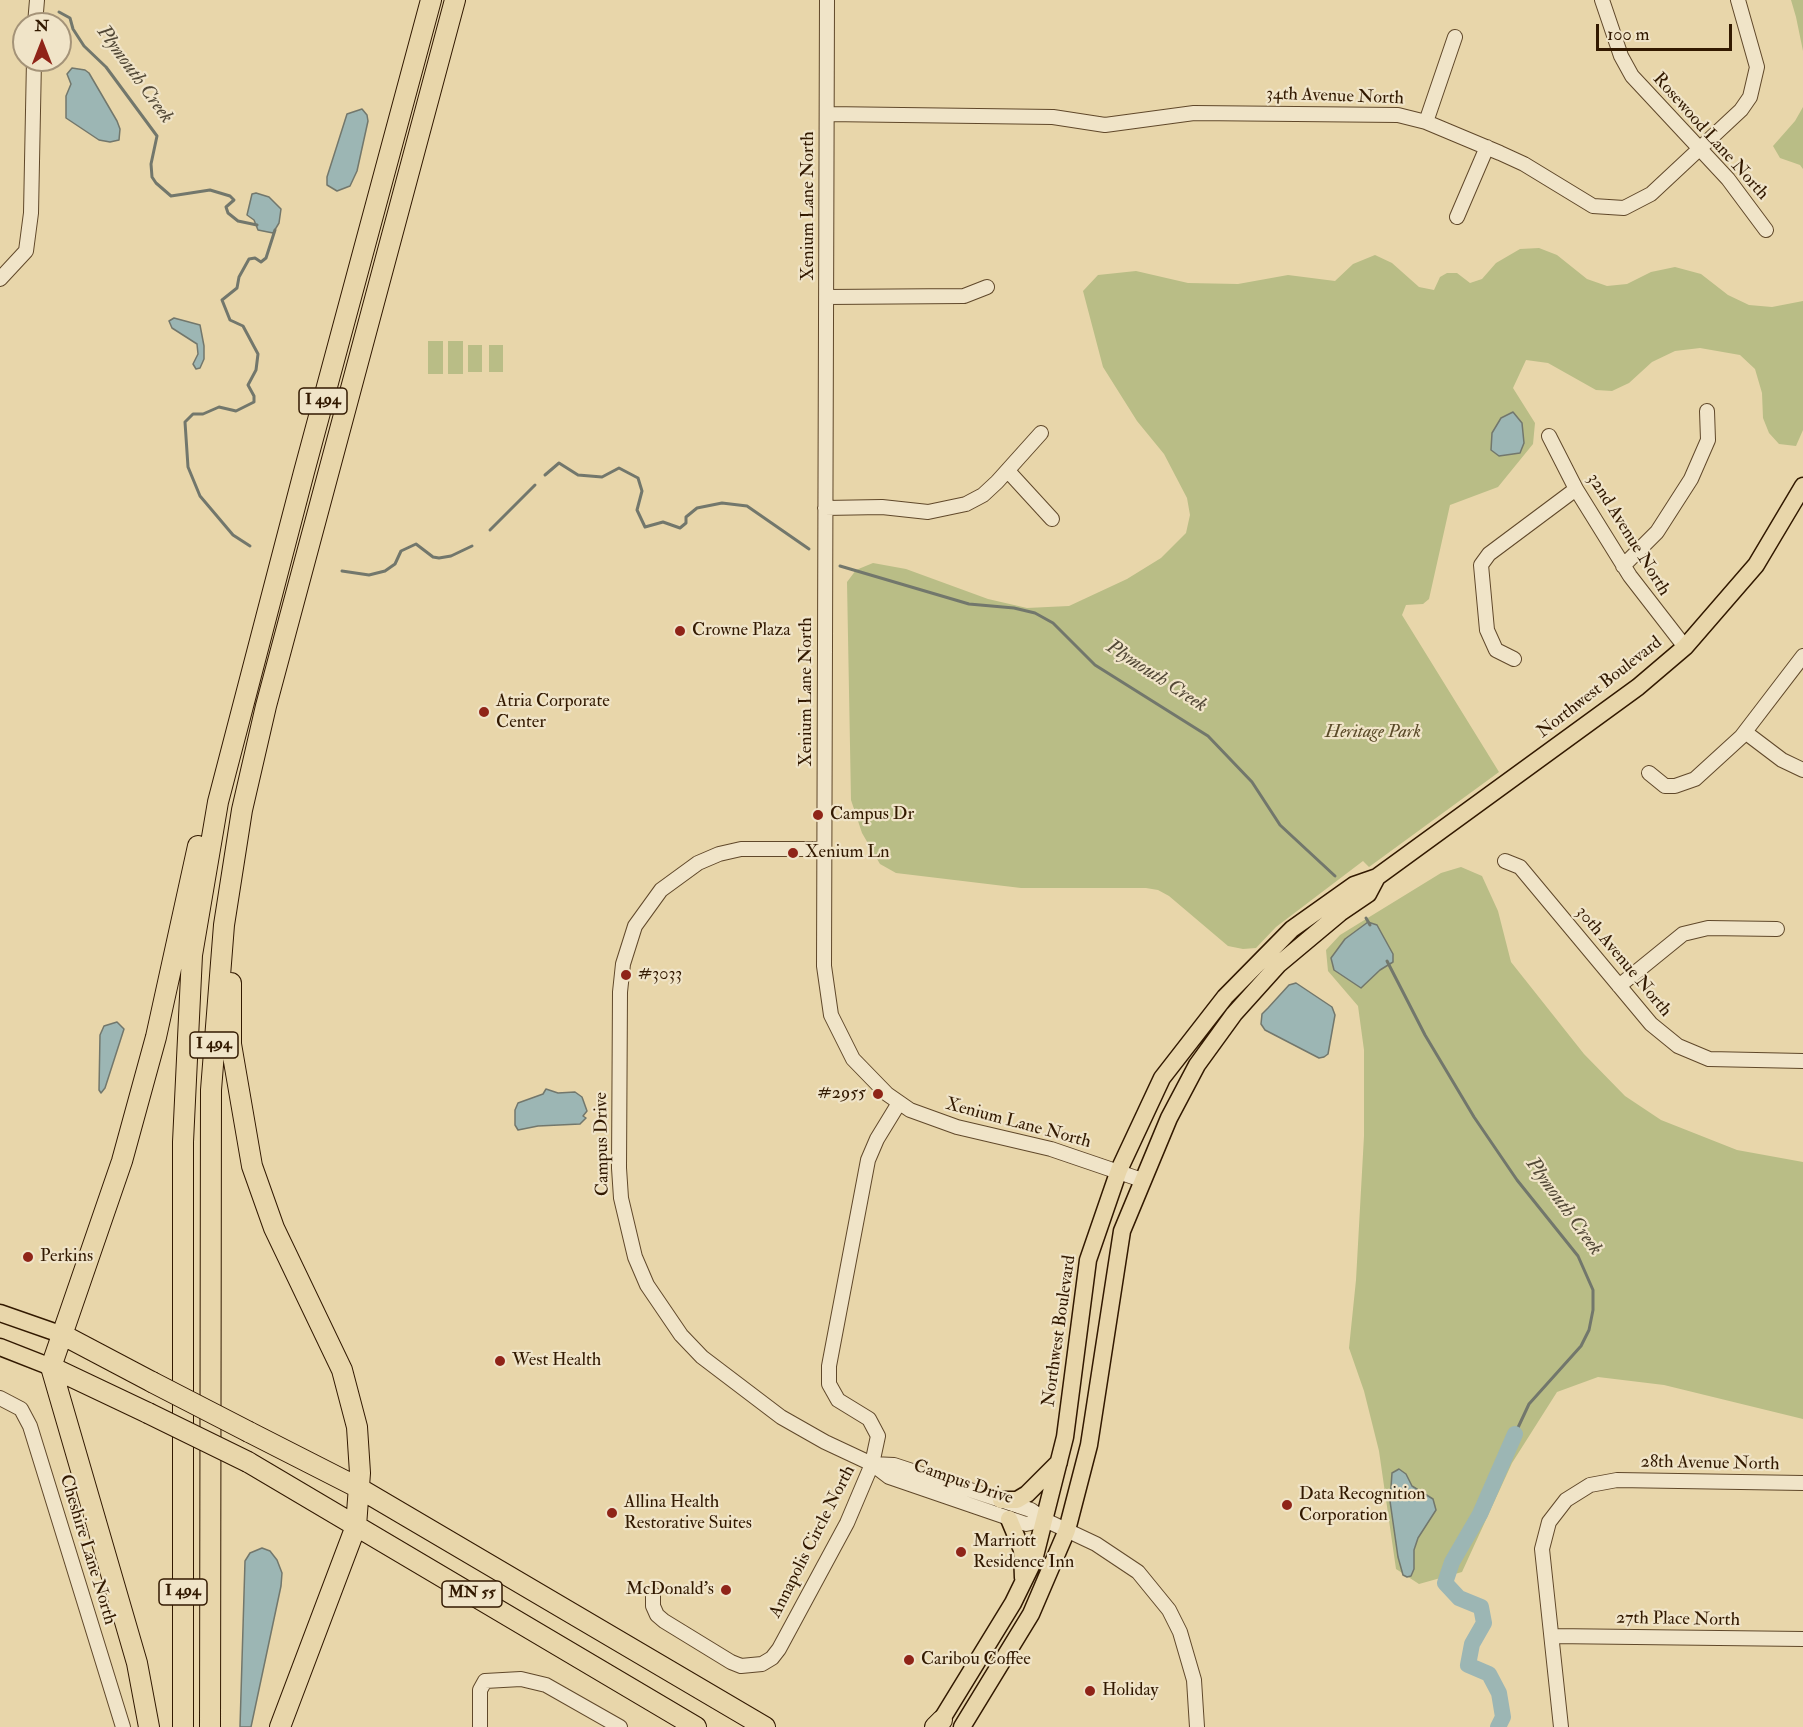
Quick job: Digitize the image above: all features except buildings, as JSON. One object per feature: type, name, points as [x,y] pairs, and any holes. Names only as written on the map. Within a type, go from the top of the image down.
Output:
[{"type":"highway","name":"I 494","points":[[183,1727],[183,1142],[192,955],[219,802],[307,460],[431,0]]},
{"type":"highway","name":"I 494","points":[[210,1727],[211,1090],[224,925],[242,810],[266,706],[455,0]]},
{"type":"highway","points":[[266,706],[232,947],[231,1044],[252,1166],[274,1228],[342,1370],[354,1410],[360,1473],[357,1487],[356,1526],[280,1727]]},
{"type":"highway","points":[[149,1727],[137,1663],[51,1367],[122,1161],[156,1037],[201,836],[219,802]]},
{"type":"highway","name":"MN 55","points":[[63,1335],[357,1487],[765,1727]]},
{"type":"highway","name":"MN 55","points":[[51,1367],[248,1462],[696,1727]]},
{"type":"main road","name":"Northwest Boulevard","points":[[938,1725],[1023,1583],[1034,1560],[1060,1461],[1088,1260],[1119,1170],[1162,1078],[1225,997],[1292,929],[1354,885],[1377,877],[1638,687],[1685,647],[1756,565],[1803,486]]},
{"type":"main road","name":"Northwest Boulevard","points":[[962,1727],[1031,1614],[1067,1530],[1089,1445],[1122,1231],[1169,1118],[1197,1065],[1234,1014],[1279,964],[1368,894],[1377,877]]},
{"type":"main road","name":"MN 55","points":[[0,1312],[63,1335]]},
{"type":"main road","name":"MN 55","points":[[0,1347],[51,1367]]},
{"type":"main road","points":[[1001,1500],[1017,1500],[1027,1494],[1060,1461]]},
{"type":"main road","points":[[1010,1519],[1022,1550],[1023,1583]]},
{"type":"street","name":"Xenium Lane North","points":[[827,0],[824,966],[831,1015],[853,1059],[868,1077],[899,1103],[934,1120],[1051,1149],[1119,1170],[1142,1180]]},
{"type":"street","name":"Rosewood Lane North","points":[[1602,0],[1621,56],[1632,76],[1743,197],[1766,230]]},
{"type":"street","name":"34th Avenue North","points":[[827,114],[1053,117],[1106,125],[1194,113],[1398,115],[1426,122],[1524,164],[1579,200],[1608,209],[1624,208],[1651,194],[1741,110],[1750,97],[1755,82],[1754,52],[1738,0]]},
{"type":"street","points":[[1426,122],[1455,37]]},
{"type":"street","points":[[0,279],[26,251],[31,213],[34,72]]},
{"type":"street","points":[[1457,217],[1487,147]]},
{"type":"street","points":[[826,297],[964,296],[987,287]]},
{"type":"street","points":[[1623,566],[1657,532],[1691,479],[1708,440],[1707,411]]},
{"type":"street","points":[[825,508],[882,507],[928,512],[947,510],[983,495],[1008,471],[1041,433]]},
{"type":"street","name":"32nd Avenue North","points":[[1549,436],[1576,489],[1623,566],[1642,595],[1685,647]]},
{"type":"street","points":[[1008,471],[1052,519]]},
{"type":"street","points":[[1514,659],[1496,650],[1487,630],[1481,565],[1489,554],[1576,489]]},
{"type":"street","points":[[1649,773],[1665,786],[1685,783],[1719,759],[1745,732],[1803,656]]},
{"type":"street","points":[[1745,732],[1782,760],[1803,770]]},
{"type":"street","name":"Campus Drive","points":[[824,849],[741,849],[718,854],[678,875],[661,890],[634,926],[621,970],[620,992],[621,1198],[626,1228],[647,1285],[663,1311],[702,1357],[781,1417],[825,1442],[872,1464],[889,1477],[1026,1524],[1045,1520]]},
{"type":"street","name":"30th Avenue North","points":[[1505,861],[1520,867],[1619,986],[1664,1036],[1692,1053],[1726,1060],[1803,1061]]},
{"type":"street","points":[[1619,986],[1683,934],[1708,928],[1777,928]]},
{"type":"street","name":"Annapolis Circle North","points":[[653,1594],[657,1615],[731,1662],[752,1667],[772,1658],[830,1557],[878,1447],[875,1426],[870,1419],[838,1400],[829,1384],[829,1366],[868,1160],[877,1139],[899,1103]]},
{"type":"street","name":"Cheshire Lane North","points":[[0,1398],[21,1409],[30,1426],[123,1727]]},
{"type":"street","name":"Campus Drive","points":[[872,1464],[894,1465],[1031,1510],[1045,1520],[1111,1553],[1137,1572],[1169,1610],[1189,1656],[1194,1680],[1197,1727]]},
{"type":"street","name":"28th Avenue North","points":[[1561,1727],[1542,1549],[1549,1522],[1566,1500],[1577,1491],[1590,1485],[1617,1480],[1803,1483]]},
{"type":"street","name":"27th Place North","points":[[1552,1636],[1803,1639]]},
{"type":"street","points":[[480,1727],[480,1690],[485,1681],[521,1679],[539,1682],[620,1727]]},
{"type":"green space","points":[[1791,0],[1803,0],[1803,51],[1796,17]]},
{"type":"green space","points":[[1803,107],[1803,169],[1800,165],[1780,158],[1773,146],[1795,121]]},
{"type":"green space","name":"Heritage Park","points":[[1539,248],[1557,255],[1587,279],[1607,286],[1627,284],[1651,272],[1675,267],[1701,274],[1728,295],[1749,305],[1772,307],[1803,301],[1803,430],[1796,446],[1779,444],[1769,433],[1763,418],[1762,393],[1755,369],[1740,355],[1700,348],[1675,351],[1652,362],[1629,383],[1612,391],[1596,390],[1548,363],[1526,360],[1513,388],[1535,423],[1533,444],[1498,487],[1450,505],[1429,599],[1423,604],[1406,605],[1402,615],[1499,772],[1369,867],[1363,861],[1276,927],[1256,948],[1243,949],[1228,946],[1169,896],[1158,890],[1146,888],[1021,888],[896,873],[880,864],[862,833],[851,800],[847,582],[856,570],[873,563],[906,569],[988,599],[1027,608],[1069,606],[1127,579],[1161,558],[1186,533],[1190,515],[1187,498],[1164,454],[1137,421],[1103,367],[1083,291],[1098,275],[1136,271],[1188,283],[1238,284],[1288,275],[1335,281],[1353,264],[1375,255],[1392,263],[1419,287],[1434,290],[1440,277],[1447,273],[1457,273],[1470,283],[1482,279],[1496,263],[1520,249]]},
{"type":"green space","points":[[428,341],[443,341],[443,374],[428,374]]},
{"type":"green space","points":[[448,341],[463,341],[463,374],[448,374]]},
{"type":"green space","points":[[468,345],[482,345],[482,372],[468,372]]},
{"type":"green space","points":[[489,345],[503,345],[503,372],[489,372]]},
{"type":"green space","points":[[1461,867],[1482,876],[1498,911],[1511,962],[1584,1054],[1625,1096],[1661,1120],[1737,1150],[1803,1162],[1803,1419],[1664,1385],[1598,1377],[1557,1392],[1512,1463],[1462,1572],[1419,1584],[1396,1569],[1379,1451],[1364,1391],[1349,1348],[1356,1280],[1364,1136],[1364,1050],[1358,1006],[1328,971],[1326,950],[1340,935],[1441,873]]},
{"type":"water","points":[[72,68],[89,73],[117,121],[120,129],[119,140],[110,142],[99,140],[66,118],[66,96],[71,84],[67,74],[72,72]]},
{"type":"water","points":[[362,109],[368,121],[357,171],[350,186],[337,191],[327,185],[327,177],[347,114]]},
{"type":"water","points":[[252,194],[269,197],[281,209],[279,223],[273,233],[258,230],[254,220],[247,215]]},
{"type":"water","points":[[174,318],[200,325],[204,359],[200,368],[196,369],[193,364],[198,354],[197,344],[172,328],[169,321]]},
{"type":"water","points":[[1513,412],[1522,423],[1524,443],[1520,453],[1499,456],[1491,450],[1492,433],[1501,418]]},
{"type":"water","points":[[1368,922],[1377,925],[1393,954],[1393,962],[1380,970],[1361,988],[1334,970],[1331,958],[1345,939]]},
{"type":"water","points":[[1296,983],[1332,1007],[1335,1015],[1328,1054],[1324,1057],[1319,1058],[1265,1030],[1261,1024],[1262,1014],[1289,985]]},
{"type":"water","points":[[117,1022],[124,1029],[105,1088],[101,1093],[99,1090],[100,1035],[104,1026]]},
{"type":"water","points":[[546,1089],[558,1093],[575,1092],[582,1097],[587,1111],[583,1116],[586,1118],[580,1124],[538,1126],[518,1130],[515,1125],[515,1110],[518,1103],[543,1094]]},
{"type":"water","points":[[1399,1469],[1406,1474],[1412,1486],[1433,1499],[1436,1510],[1418,1538],[1414,1550],[1414,1569],[1411,1576],[1407,1577],[1403,1575],[1398,1557],[1390,1501],[1392,1473]]},
{"type":"water","points":[[262,1548],[270,1551],[277,1560],[282,1573],[281,1586],[251,1727],[240,1727],[245,1561],[250,1553]]},
{"type":"waterway","name":"Plymouth Creek","points":[[72,25],[84,46],[106,67],[157,136],[151,164],[152,177],[156,183],[171,196],[210,190],[230,196],[234,200],[226,207],[228,213],[238,221],[257,225]]},
{"type":"waterway","name":"Plymouth Creek","points":[[250,546],[233,535],[200,496],[188,467],[185,422],[193,414],[203,414],[219,407],[236,411],[254,402],[254,396],[248,385],[256,370],[258,354],[243,326],[230,320],[222,300],[237,288],[239,277],[249,259],[255,258],[261,262],[266,258],[275,230]]},
{"type":"waterway","name":"Plymouth Creek","points":[[545,475],[559,463],[578,475],[602,477],[619,468],[638,478],[642,491],[637,510],[645,527],[663,522],[680,528],[686,523],[686,517],[697,508],[722,503],[747,506],[809,549]]},
{"type":"waterway","name":"Plymouth Creek","points":[[490,530],[535,485]]},
{"type":"waterway","name":"Plymouth Creek","points":[[342,571],[369,575],[385,571],[395,564],[401,551],[416,544],[433,557],[439,558],[451,556],[472,546]]},
{"type":"waterway","name":"Plymouth Creek","points":[[840,566],[969,604],[1014,608],[1035,613],[1053,623],[1095,665],[1208,736],[1252,782],[1280,825],[1335,876]]},
{"type":"waterway","name":"Plymouth Creek","points":[[1366,918],[1370,925]]},
{"type":"waterway","name":"Plymouth Creek","points":[[1387,961],[1425,1035],[1474,1117],[1517,1180],[1578,1256],[1593,1290],[1593,1310],[1589,1330],[1581,1346],[1529,1404],[1515,1434]]},
{"type":"waterway","name":"Plymouth Creek","points":[[1498,1727],[1503,1717],[1499,1693],[1489,1674],[1468,1665],[1472,1644],[1484,1623],[1481,1607],[1459,1598],[1445,1583],[1452,1562],[1480,1514],[1515,1434]]},
{"type":"place","name":"Crowne Plaza","points":[[680,631]]},
{"type":"place","name":"Atria Corporate Center","points":[[484,712]]},
{"type":"place","name":"Campus Dr","points":[[818,815]]},
{"type":"place","name":"Xenium Ln","points":[[793,853]]},
{"type":"place","name":"#3033","points":[[626,975]]},
{"type":"place","name":"#2955","points":[[878,1094]]},
{"type":"place","name":"Perkins","points":[[28,1257]]},
{"type":"place","name":"West Health","points":[[500,1361]]},
{"type":"place","name":"Data Recognition Corporation","points":[[1287,1505]]},
{"type":"place","name":"Allina Health Restorative Suites","points":[[612,1513]]},
{"type":"place","name":"Marriott Residence Inn","points":[[961,1552]]},
{"type":"place","name":"McDonald's","points":[[726,1590]]},
{"type":"place","name":"Caribou Coffee","points":[[909,1660]]},
{"type":"place","name":"Holiday","points":[[1090,1691]]}]
